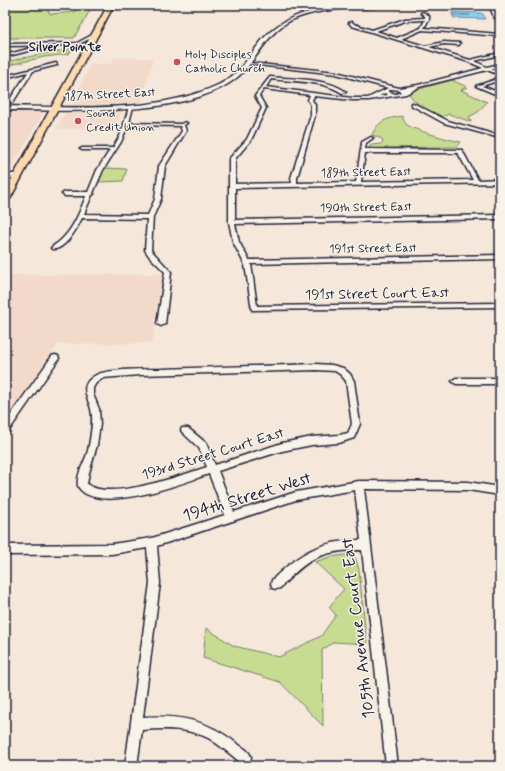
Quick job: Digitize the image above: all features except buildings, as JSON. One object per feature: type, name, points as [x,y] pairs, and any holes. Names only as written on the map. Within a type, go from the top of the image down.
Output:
[{"type":"main road","points":[[5,199],[111,5]]},
{"type":"street","name":"187th Street East","points":[[5,108],[131,107],[180,99],[212,89],[234,78],[249,65],[267,38],[278,26],[293,19],[327,10],[379,5]]},
{"type":"street","points":[[491,5],[500,22]]},
{"type":"street","points":[[423,13],[427,19]]},
{"type":"street","points":[[422,29],[427,19]]},
{"type":"street","points":[[372,31],[405,20],[427,19]]},
{"type":"street","points":[[351,23],[353,26],[470,61],[500,74]]},
{"type":"street","points":[[397,39],[422,29],[500,35]]},
{"type":"street","points":[[68,45],[82,42],[93,36]]},
{"type":"street","points":[[424,47],[444,43],[459,44]]},
{"type":"street","points":[[5,45],[82,46],[82,51],[85,52]]},
{"type":"street","points":[[5,56],[31,50],[41,45]]},
{"type":"street","points":[[470,61],[500,54]]},
{"type":"street","points":[[5,77],[56,64]]},
{"type":"street","points":[[249,65],[336,73],[395,88],[404,93],[409,100]]},
{"type":"street","points":[[249,65],[333,74],[361,81],[409,100],[446,122],[500,137]]},
{"type":"street","points":[[369,99],[395,88],[418,86],[500,65]]},
{"type":"street","points":[[11,101],[32,70]]},
{"type":"street","points":[[246,262],[236,242],[232,222],[232,159],[249,140],[264,108],[257,96],[270,78],[325,84],[340,88],[344,92]]},
{"type":"street","points":[[500,79],[478,86],[500,95]]},
{"type":"street","points":[[263,88],[352,99],[369,99],[404,93],[418,86]]},
{"type":"street","points":[[296,185],[294,178],[314,115],[313,105],[310,100],[313,94]]},
{"type":"street","points":[[54,248],[62,244],[80,216],[91,194],[100,169],[119,141],[131,107]]},
{"type":"street","points":[[126,124],[184,124],[184,131],[162,166],[158,199],[150,217],[148,249],[151,255],[168,272],[161,324]]},
{"type":"street","points":[[358,184],[364,142],[371,138]]},
{"type":"street","points":[[82,149],[113,149]]},
{"type":"street","points":[[362,151],[460,151],[477,182]]},
{"type":"street","points":[[5,177],[19,175]]},
{"type":"street","name":"189th Street East","points":[[232,186],[500,182]]},
{"type":"street","points":[[65,194],[91,194]]},
{"type":"street","points":[[80,216],[150,217]]},
{"type":"street","name":"190th Street East","points":[[232,222],[500,217]]},
{"type":"street","name":"191st Street East","points":[[246,262],[500,257]]},
{"type":"street","name":"191st Street Court East","points":[[246,262],[254,308],[500,305]]},
{"type":"street","points":[[5,430],[55,358]]},
{"type":"street","name":"193rd Street Court East","points":[[330,367],[344,371],[350,381],[356,424],[352,434],[339,439],[312,441],[282,447],[213,469],[134,492],[102,495],[95,494],[85,489],[83,486],[83,478],[93,448],[96,426],[95,410],[89,391],[90,385],[96,378],[109,374],[140,372],[330,367]]},
{"type":"street","points":[[456,381],[500,381]]},
{"type":"street","points":[[185,430],[203,446],[231,517]]},
{"type":"street","name":"194th Street West","points":[[5,550],[112,549],[152,543],[303,494],[359,485],[468,486],[500,490]]},
{"type":"street","name":"105th Avenue Court East","points":[[359,485],[392,766]]},
{"type":"street","points":[[131,766],[155,583],[152,543]]},
{"type":"street","points":[[276,584],[298,562],[315,552],[336,546],[365,545]]},
{"type":"street","points":[[137,724],[169,722],[191,727],[213,734],[245,757]]},
{"type":"shaded area","points":[[114,58],[153,58],[141,103],[102,105],[72,104],[90,64],[112,64]]},
{"type":"shaded area","points":[[122,110],[116,128],[56,129],[64,115],[70,112]]},
{"type":"shaded area","points":[[5,111],[44,111],[8,175],[5,175]]},
{"type":"shaded area","points":[[163,274],[152,343],[58,344],[5,424],[5,275]]},
{"type":"green space","points":[[5,5],[45,5],[50,14],[75,12],[75,5],[93,5],[74,38],[5,38]]},
{"type":"green space","points":[[69,48],[73,48],[69,54],[44,57],[5,66],[5,62],[68,50]]},
{"type":"green space","points":[[452,80],[467,87],[461,90],[487,102],[478,112],[469,117],[471,122],[449,114],[442,117],[432,113],[418,104],[408,92]]},
{"type":"green space","points":[[402,116],[405,123],[416,129],[461,142],[457,147],[387,148],[388,151],[368,149],[371,145],[381,144],[383,142],[382,139],[372,135],[380,123],[387,119]]},
{"type":"green space","points":[[104,168],[127,169],[123,181],[99,182]]},
{"type":"green space","points":[[345,555],[353,556],[356,559],[359,570],[367,644],[334,642],[322,650],[323,726],[280,682],[203,658],[206,628],[234,646],[279,657],[321,636],[336,615],[329,607],[344,589],[315,562],[330,557]]},
{"type":"water","points":[[452,12],[480,13],[483,14],[485,19],[454,18],[452,15],[470,15],[452,14]]},
{"type":"place","name":"Holy Disciples Catholic Church","points":[[177,62]]},
{"type":"place","name":"Sound Credit Union","points":[[78,121]]},
{"type":"district","name":"Silver Pointe","points":[[65,47]]}]
